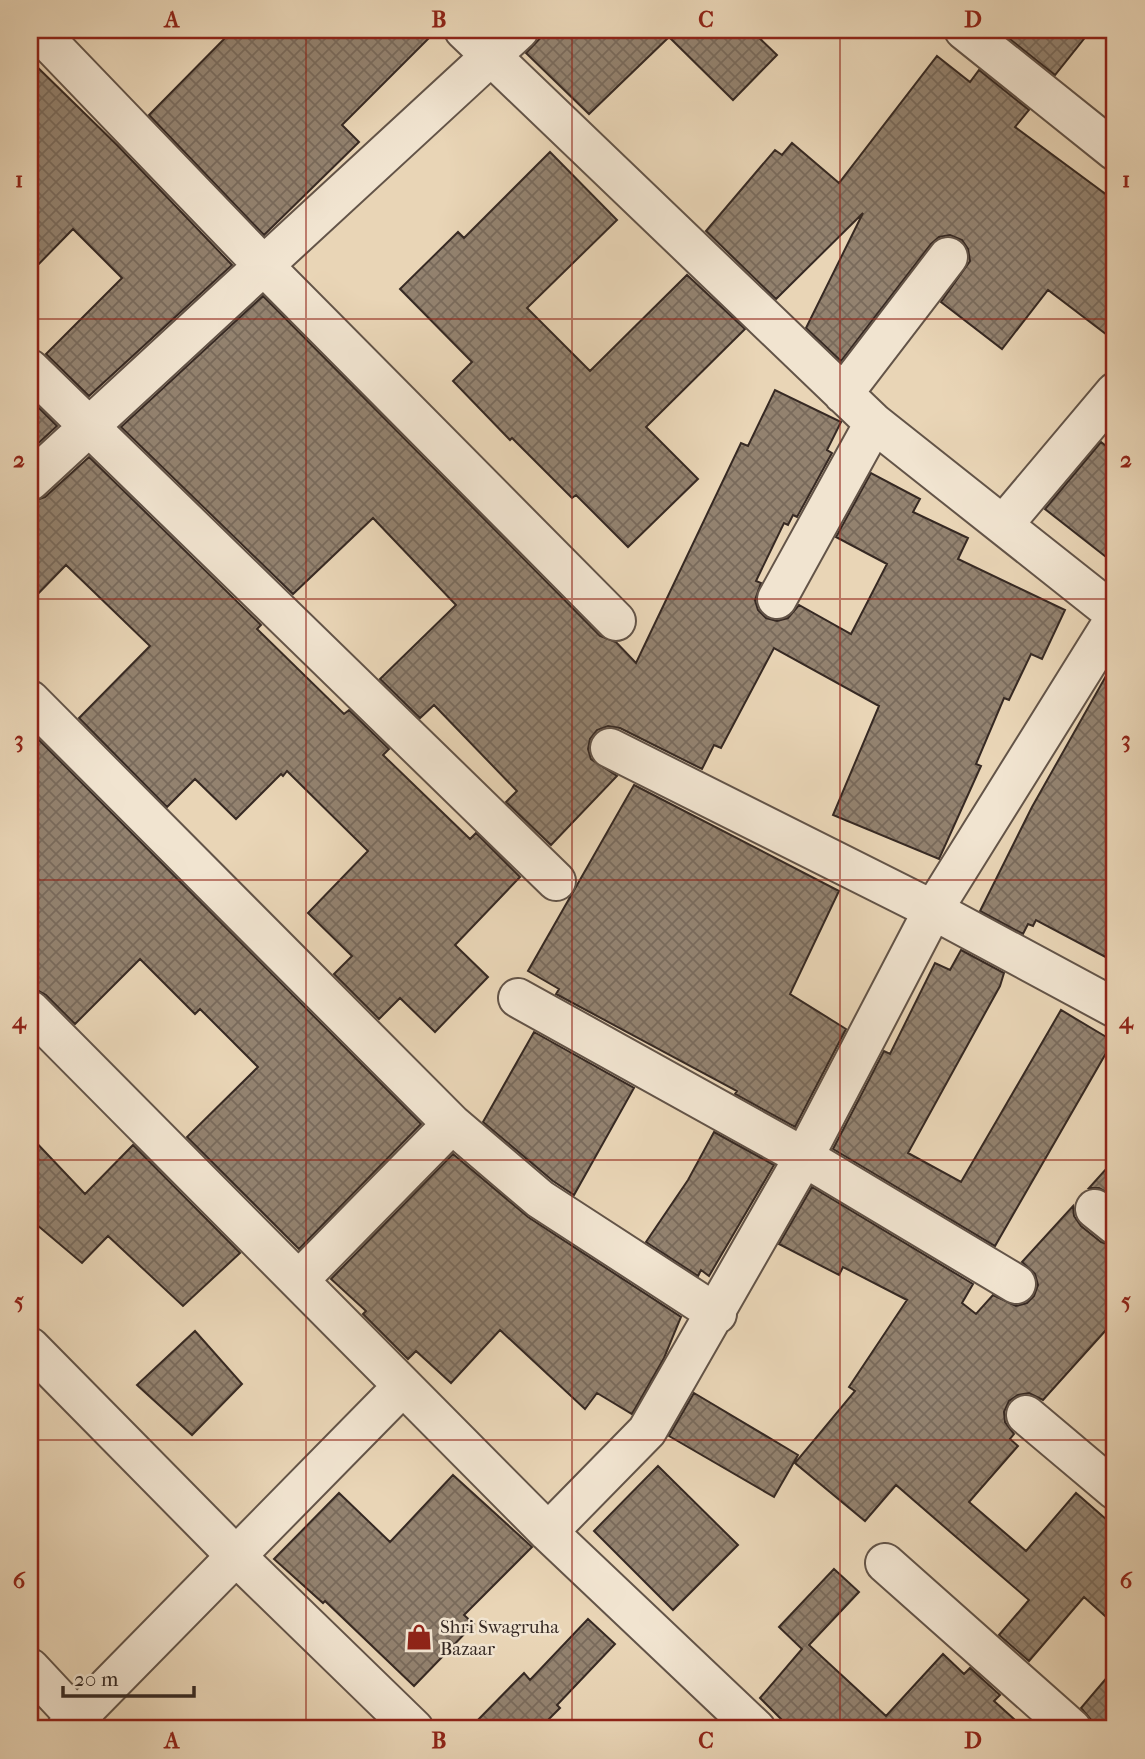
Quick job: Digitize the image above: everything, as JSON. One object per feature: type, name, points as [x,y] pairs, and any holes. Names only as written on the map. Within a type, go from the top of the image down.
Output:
[{"type":"street","points":[[37,30],[262,264],[616,621]]},
{"type":"street","points":[[30,481],[262,264],[477,43],[519,30]]},
{"type":"street","points":[[964,30],[1115,151]]},
{"type":"street","points":[[477,43],[873,424],[1115,616],[933,910],[804,1157],[717,1314],[647,1431],[548,1532]]},
{"type":"street","points":[[843,394],[948,257]]},
{"type":"street","points":[[30,369],[556,881]]},
{"type":"street","points":[[1003,525],[1115,392]]},
{"type":"street","points":[[777,598],[873,424]]},
{"type":"street","points":[[30,700],[452,1124],[540,1199],[717,1314]]},
{"type":"street","points":[[610,748],[933,910],[1115,1007]]},
{"type":"street","points":[[518,999],[804,1157],[1016,1284]]},
{"type":"street","points":[[30,1010],[300,1279],[548,1532],[756,1729]]},
{"type":"street","points":[[300,1279],[452,1124]]},
{"type":"street","points":[[30,1347],[238,1558],[414,1729]]},
{"type":"street","points":[[30,1668],[77,1726],[403,1386]]},
{"type":"street","points":[[1026,1415],[1115,1490]]},
{"type":"street","points":[[885,1563],[1072,1729]]},
{"type":"building","points":[[233,30],[437,30],[342,125],[359,142],[264,235],[149,115]]},
{"type":"building","points":[[548,30],[751,30],[777,55],[733,100],[669,37],[589,114],[526,53]]},
{"type":"building","points":[[1010,30],[1091,30],[1055,75],[1006,36]]},
{"type":"building","points":[[937,56],[970,82],[979,70],[1029,110],[1015,127],[1115,201],[1115,341],[1048,290],[1002,349],[941,302],[970,261],[968,249],[962,240],[950,235],[939,237],[931,244],[841,361],[806,328],[863,213],[776,299],[706,231],[775,150],[782,155],[792,143],[839,183]]},
{"type":"building","points":[[30,60],[118,146],[232,265],[89,396],[46,354],[122,278],[73,229],[30,273]]},
{"type":"building","points":[[550,152],[617,220],[527,308],[590,371],[687,275],[745,329],[646,427],[698,479],[628,547],[576,495],[572,498],[512,438],[510,440],[453,381],[472,362],[400,289],[458,232],[464,238]]},
{"type":"building","points":[[263,296],[600,636],[616,642],[636,663],[741,443],[748,446],[775,390],[841,422],[827,450],[832,453],[797,517],[793,515],[788,525],[784,523],[756,581],[761,583],[755,600],[758,610],[766,618],[777,621],[788,618],[799,605],[851,634],[887,564],[836,537],[871,473],[920,499],[913,512],[968,538],[958,559],[1065,610],[1042,659],[1031,654],[1009,700],[1004,698],[976,764],[981,766],[939,859],[833,815],[879,706],[774,648],[721,748],[714,745],[702,769],[620,728],[608,726],[597,730],[590,739],[588,749],[591,759],[617,776],[551,845],[506,802],[517,791],[434,705],[420,718],[380,679],[456,605],[373,518],[293,594],[121,427]]},
{"type":"building","points":[[30,399],[57,426],[30,451]]},
{"type":"building","points":[[1101,442],[1115,453],[1115,564],[1045,509]]},
{"type":"building","points":[[89,457],[261,625],[257,629],[344,714],[349,710],[389,749],[383,755],[470,839],[476,833],[520,877],[455,945],[488,977],[435,1032],[400,998],[379,1019],[334,974],[352,956],[308,913],[368,851],[287,771],[236,819],[195,779],[167,807],[79,718],[150,646],[66,565],[30,602],[30,502],[45,497]]},
{"type":"building","points":[[1115,660],[1115,962],[1036,920],[1033,926],[1028,924],[1023,934],[980,911],[1032,807]]},
{"type":"building","points":[[30,731],[421,1124],[299,1249],[187,1137],[258,1067],[200,1009],[195,1014],[140,959],[75,1024],[46,995],[30,986]]},
{"type":"building","points":[[634,785],[839,891],[790,994],[846,1029],[795,1127],[735,1094],[737,1091],[556,994],[559,989],[528,971]]},
{"type":"building","points":[[961,950],[1004,973],[1000,986],[908,1153],[961,1182],[1061,1010],[1113,1041],[995,1246],[833,1149],[884,1051],[890,1054],[935,963],[950,970]]},
{"type":"building","points":[[534,1032],[634,1088],[574,1195],[553,1181],[483,1122]]},
{"type":"building","points":[[714,1132],[774,1165],[709,1276],[701,1270],[698,1276],[646,1242],[688,1180]]},
{"type":"building","points":[[30,1136],[85,1194],[133,1145],[240,1253],[183,1306],[108,1236],[82,1263],[30,1219]]},
{"type":"building","points":[[453,1154],[528,1217],[681,1317],[664,1358],[632,1414],[597,1393],[585,1409],[500,1330],[451,1383],[416,1351],[408,1359],[363,1314],[366,1311],[331,1279]]},
{"type":"building","points":[[1115,1159],[1115,1197],[1099,1188],[1089,1188]]},
{"type":"building","points":[[812,1187],[973,1284],[962,1303],[976,1314],[993,1295],[1016,1306],[1027,1303],[1034,1296],[1038,1285],[1035,1274],[1022,1262],[1073,1206],[1074,1216],[1081,1226],[1101,1242],[1115,1246],[1115,1320],[1043,1400],[1029,1393],[1018,1395],[1009,1401],[1004,1412],[1005,1422],[1014,1434],[1010,1439],[1018,1446],[969,1502],[1026,1551],[1076,1493],[1115,1527],[1115,1625],[1084,1597],[1029,1661],[999,1635],[1029,1600],[896,1485],[865,1521],[795,1463],[855,1391],[849,1387],[907,1300],[843,1267],[839,1275],[779,1244]]},
{"type":"building","points":[[195,1331],[242,1384],[192,1435],[137,1385]]},
{"type":"building","points":[[694,1393],[798,1455],[774,1497],[669,1436]]},
{"type":"building","points":[[658,1466],[738,1545],[673,1610],[594,1531]]},
{"type":"building","points":[[453,1475],[532,1547],[464,1615],[474,1624],[414,1686],[325,1601],[323,1603],[274,1559],[339,1493],[390,1542]]},
{"type":"building","points":[[834,1569],[859,1592],[809,1645],[886,1716],[943,1654],[964,1674],[970,1668],[1000,1695],[994,1701],[1025,1729],[791,1729],[760,1698],[802,1649],[779,1627]]},
{"type":"building","points":[[588,1619],[615,1644],[557,1705],[560,1708],[539,1729],[469,1729],[524,1673],[530,1680]]},
{"type":"building","points":[[1115,1668],[1115,1729],[1093,1729],[1092,1721],[1081,1708]]},
{"type":"place","name":"Shri Swagruha Bazaar","points":[[419,1637]]}]
